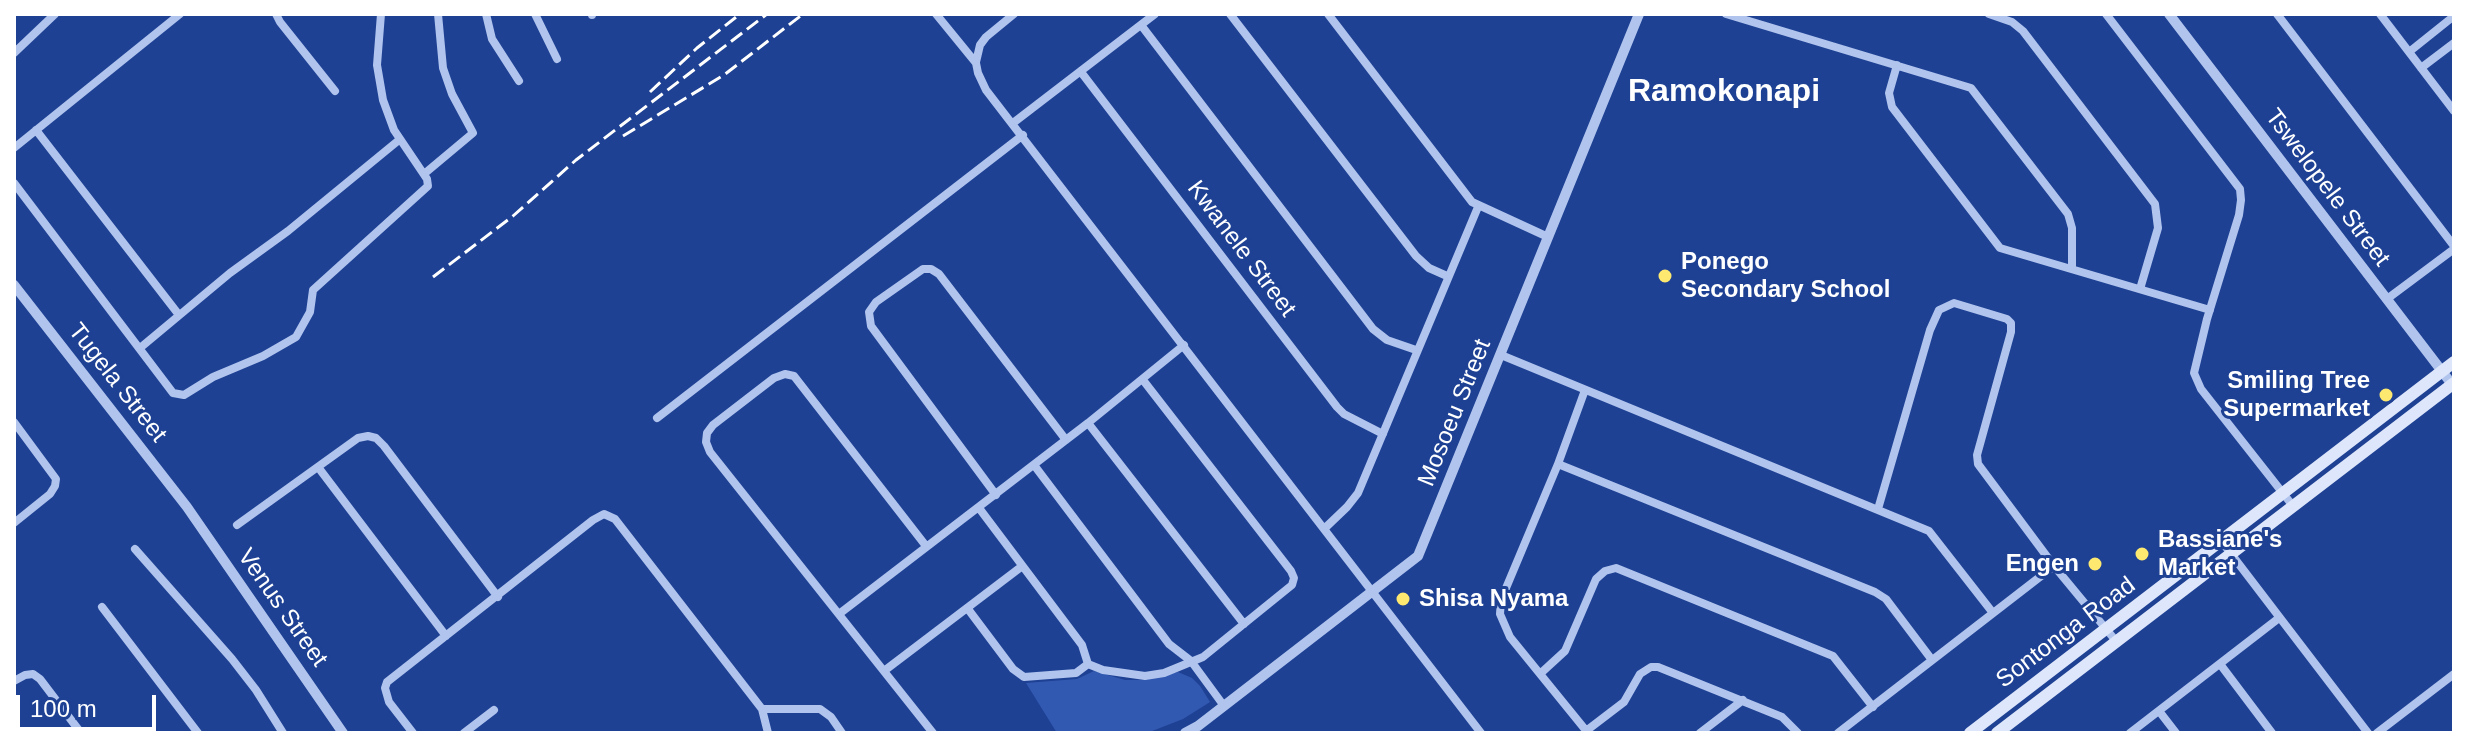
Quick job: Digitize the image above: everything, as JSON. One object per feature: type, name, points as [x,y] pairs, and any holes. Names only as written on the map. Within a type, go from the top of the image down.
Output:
[{"type":"main road","name":"Sontonga Road","points":[[1970,733],[2454,362]]},
{"type":"main road","name":"Sontonga Road","points":[[1997,733],[2453,385]]},
{"type":"street","points":[[14,53],[55,14]]},
{"type":"street","points":[[14,148],[180,14]]},
{"type":"street","points":[[276,14],[335,91]]},
{"type":"street","points":[[14,183],[173,393],[178,396],[191,392],[225,371],[296,337],[306,324],[313,290],[425,190],[428,181],[399,140],[388,117],[379,83],[377,49],[381,14]]},
{"type":"street","points":[[424,174],[473,133],[452,94],[443,68],[438,14]]},
{"type":"street","points":[[486,14],[492,39],[519,81]]},
{"type":"street","points":[[535,14],[557,59]]},
{"type":"street","points":[[936,14],[976,63]]},
{"type":"street","points":[[1014,14],[980,45],[976,63],[986,90],[1481,733]]},
{"type":"street","points":[[1013,123],[1155,14]]},
{"type":"street","points":[[1230,14],[1416,256],[1429,268],[1447,276]]},
{"type":"street","points":[[1328,14],[1466,196],[1478,207],[1548,237]]},
{"type":"street","name":"Mosoeu Street","points":[[1185,733],[1372,593],[1421,551],[1639,14]]},
{"type":"street","points":[[1726,14],[1960,82],[1975,91],[2068,214],[2072,228],[2072,269]]},
{"type":"street","points":[[1989,14],[2012,22],[2023,31],[2155,204],[2158,228],[2140,289]]},
{"type":"street","points":[[2106,14],[2240,189],[2239,215],[2195,363],[2196,379],[2293,506]]},
{"type":"street","name":"Tswelopele Street","points":[[2169,14],[2453,385]]},
{"type":"street","points":[[2277,14],[2454,247],[2387,299]]},
{"type":"street","points":[[2380,14],[2454,111]]},
{"type":"street","points":[[2409,52],[2454,16]]},
{"type":"street","points":[[1141,25],[1373,329],[1387,340],[1416,350]]},
{"type":"street","points":[[2421,68],[2454,43]]},
{"type":"street","points":[[1897,65],[1889,93],[1892,107],[1993,240],[2004,250],[2210,310]]},
{"type":"street","name":"Kwanele Street","points":[[1081,72],[1337,407],[1348,417],[1383,434]]},
{"type":"street","points":[[36,130],[179,315]]},
{"type":"street","points":[[657,418],[1023,135]]},
{"type":"street","points":[[140,348],[399,140]]},
{"type":"street","points":[[1324,529],[1355,498],[1478,207]]},
{"type":"street","points":[[996,495],[871,326],[869,312],[876,302],[923,269],[939,274],[1066,440]]},
{"type":"street","name":"Tugela Street","points":[[14,285],[187,507]]},
{"type":"street","points":[[1878,509],[1930,330],[1939,310],[1954,303],[2007,319],[2012,327],[1977,455],[1978,464],[2054,566],[2116,641]]},
{"type":"street","points":[[839,614],[996,495],[1184,345]]},
{"type":"street","points":[[1501,355],[1929,531],[1993,613]]},
{"type":"street","points":[[926,546],[794,376],[785,374],[774,378],[713,425],[706,437],[710,452],[933,733]]},
{"type":"street","points":[[1088,664],[1103,670],[1145,676],[1164,673],[1203,657],[1290,588],[1294,581],[1293,574],[1143,380]]},
{"type":"street","points":[[1585,390],[1500,608],[1506,631],[1587,732],[1624,702],[1640,674],[1651,667],[1664,668],[1786,719],[1798,733]]},
{"type":"street","points":[[14,422],[56,479],[50,494],[14,523]]},
{"type":"street","points":[[1088,423],[1244,624]]},
{"type":"street","points":[[237,525],[358,438],[376,438],[498,597]]},
{"type":"street","points":[[1558,464],[1875,592],[1886,599],[1932,660]]},
{"type":"street","points":[[1034,465],[1169,644],[1191,661],[1224,706]]},
{"type":"street","points":[[318,467],[446,636]]},
{"type":"street","name":"Venus Street","points":[[187,507],[343,733]]},
{"type":"street","points":[[979,508],[1082,645],[1088,664]]},
{"type":"street","points":[[413,733],[389,702],[385,688],[387,682],[604,514],[609,515],[762,709],[768,733]]},
{"type":"street","points":[[2222,542],[2368,733]]},
{"type":"street","points":[[135,549],[232,659],[283,733]]},
{"type":"street","points":[[1838,733],[2054,566]]},
{"type":"street","points":[[884,671],[1021,567]]},
{"type":"street","points":[[1541,673],[1565,651],[1596,579],[1605,571],[1616,568],[1829,654],[1839,662],[1873,707]]},
{"type":"street","points":[[102,607],[198,733]]},
{"type":"street","points":[[968,609],[1020,676],[1036,678],[1070,674],[1080,672],[1088,664]]},
{"type":"street","points":[[2130,733],[2279,618]]},
{"type":"street","points":[[2220,664],[2272,733]]},
{"type":"street","points":[[14,681],[33,674],[40,679],[81,733]]},
{"type":"street","points":[[2377,733],[2454,674]]},
{"type":"street","points":[[1700,733],[1743,700]]},
{"type":"street","points":[[762,709],[820,709],[831,717],[842,733]]},
{"type":"street","points":[[464,733],[494,710]]},
{"type":"street","points":[[2159,711],[2176,733]]},
{"type":"shaded area","points":[[1094,671],[1125,680],[1144,680],[1178,672],[1192,678],[1210,702],[1183,719],[1147,733],[1057,733],[1026,683],[1077,679]]},
{"type":"railway","points":[[650,92],[697,48],[740,14]]},
{"type":"railway","points":[[433,277],[513,216],[576,160],[767,14]]},
{"type":"railway","points":[[623,136],[724,75],[803,14]]},
{"type":"place","name":"Ponego Secondary School","points":[[1665,276]]},
{"type":"place","name":"Smiling Tree Supermarket","points":[[2386,395]]},
{"type":"place","name":"Bassiane's Market","points":[[2142,554]]},
{"type":"place","name":"Engen","points":[[2095,564]]},
{"type":"place","name":"Shisa Nyama","points":[[1403,599]]},
{"type":"district","name":"Ramokonapi","points":[[1724,92]]}]
